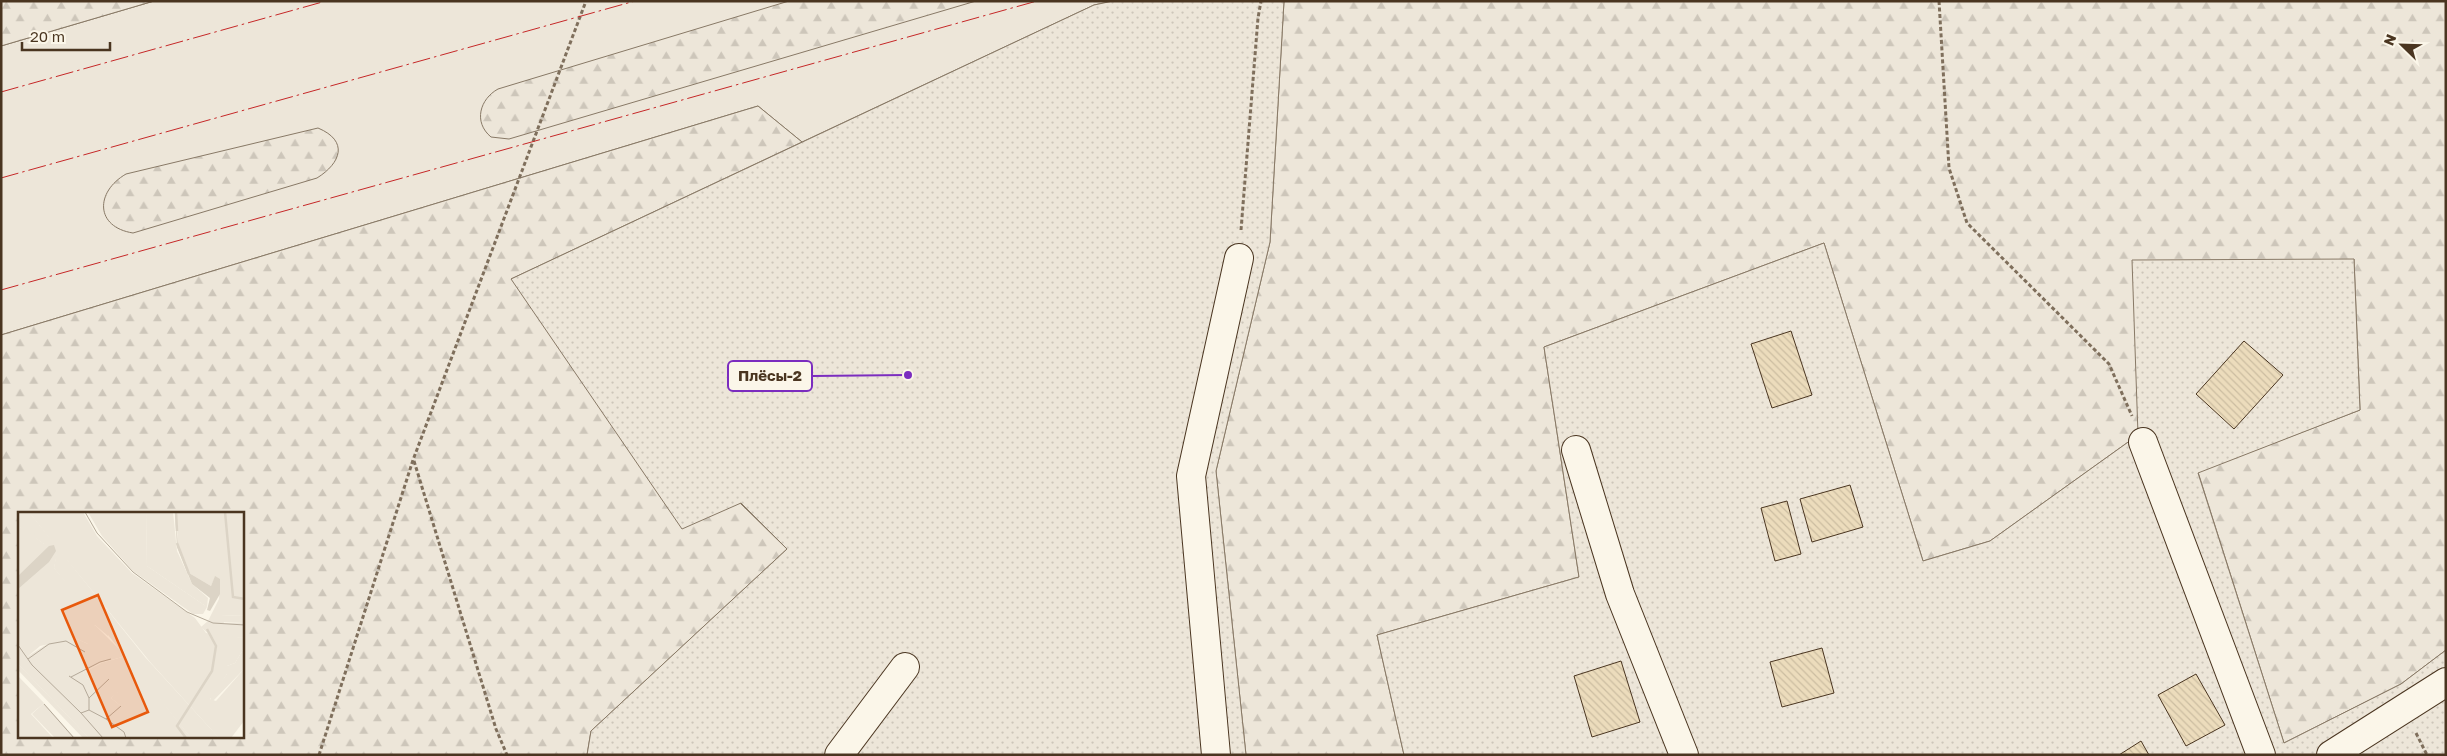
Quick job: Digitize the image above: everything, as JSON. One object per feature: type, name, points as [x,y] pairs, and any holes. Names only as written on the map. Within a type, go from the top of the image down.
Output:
[{"type":"lane","points":[[1216,755],[1191,476],[1239,258]]},
{"type":"lane","points":[[2143,442],[2261,755]]},
{"type":"lane","points":[[1576,450],[1620,594],[1684,755]]},
{"type":"lane","points":[[839,755],[905,667]]},
{"type":"lane","points":[[2330,755],[2446,682]]},
{"type":"path","points":[[318,755],[414,460],[586,1]]},
{"type":"path","points":[[1239,258],[1258,18],[1262,1]]},
{"type":"path","points":[[1939,1],[1949,168],[1967,223],[2109,364],[2143,442]]},
{"type":"path","points":[[414,460],[496,729],[507,755]]},
{"type":"green space","points":[[1,1],[154,1],[1,46]]},
{"type":"green space","points":[[154,1],[1113,1],[1094,5],[802,142],[758,106],[1,335],[1,46]]},
{"type":"green space","points":[[789,1],[976,1],[509,139],[491,137],[482,125],[481,111],[483,105],[492,93],[498,89]]},
{"type":"green space","points":[[1113,1],[1284,1],[1270,242],[1216,471],[1246,755],[587,755],[591,731],[787,549],[741,503],[682,529],[511,279],[1094,5]]},
{"type":"green space","points":[[1284,1],[2446,1],[2446,650],[2401,684],[2284,743],[2198,472],[2360,410],[2354,259],[2138,435],[1990,541],[1923,561],[1824,243],[1544,347],[1579,577],[1377,635],[1404,755],[1246,755],[1216,471],[1270,242]]},
{"type":"green space","points":[[758,106],[802,142],[511,279],[787,549],[591,731],[587,755],[1,755],[1,335]]},
{"type":"green space","points":[[318,128],[328,133],[334,139],[338,146],[338,152],[332,166],[317,178],[133,233],[112,224],[106,216],[104,208],[105,199],[109,190],[116,181],[126,174]]},
{"type":"green space","points":[[1824,243],[1923,561],[1990,541],[2138,435],[2132,260],[2354,259],[2360,410],[2198,473],[2284,743],[2401,684],[2446,650],[2446,755],[1404,755],[1377,635],[1579,577],[1544,347]]},
{"type":"building","points":[[1791,331],[1812,395],[1772,408],[1751,344]]},
{"type":"building","points":[[2244,341],[2283,375],[2234,429],[2196,394]]},
{"type":"building","points":[[1850,485],[1863,527],[1812,542],[1800,499]]},
{"type":"building","points":[[1787,501],[1801,554],[1775,561],[1761,508]]},
{"type":"building","points":[[1822,648],[1834,693],[1782,707],[1770,662]]},
{"type":"building","points":[[1621,661],[1640,722],[1592,737],[1574,676]]},
{"type":"building","points":[[2196,674],[2225,725],[2186,746],[2158,695]]},
{"type":"building","points":[[2141,741],[2149,755],[2119,755]]},
{"type":"power","points":[[1,92],[326,1]]},
{"type":"power","points":[[1,178],[635,1]]},
{"type":"power","points":[[1,290],[1037,1]]},
{"type":"place","name":"Плёсы-2","points":[[908,375]]}]
